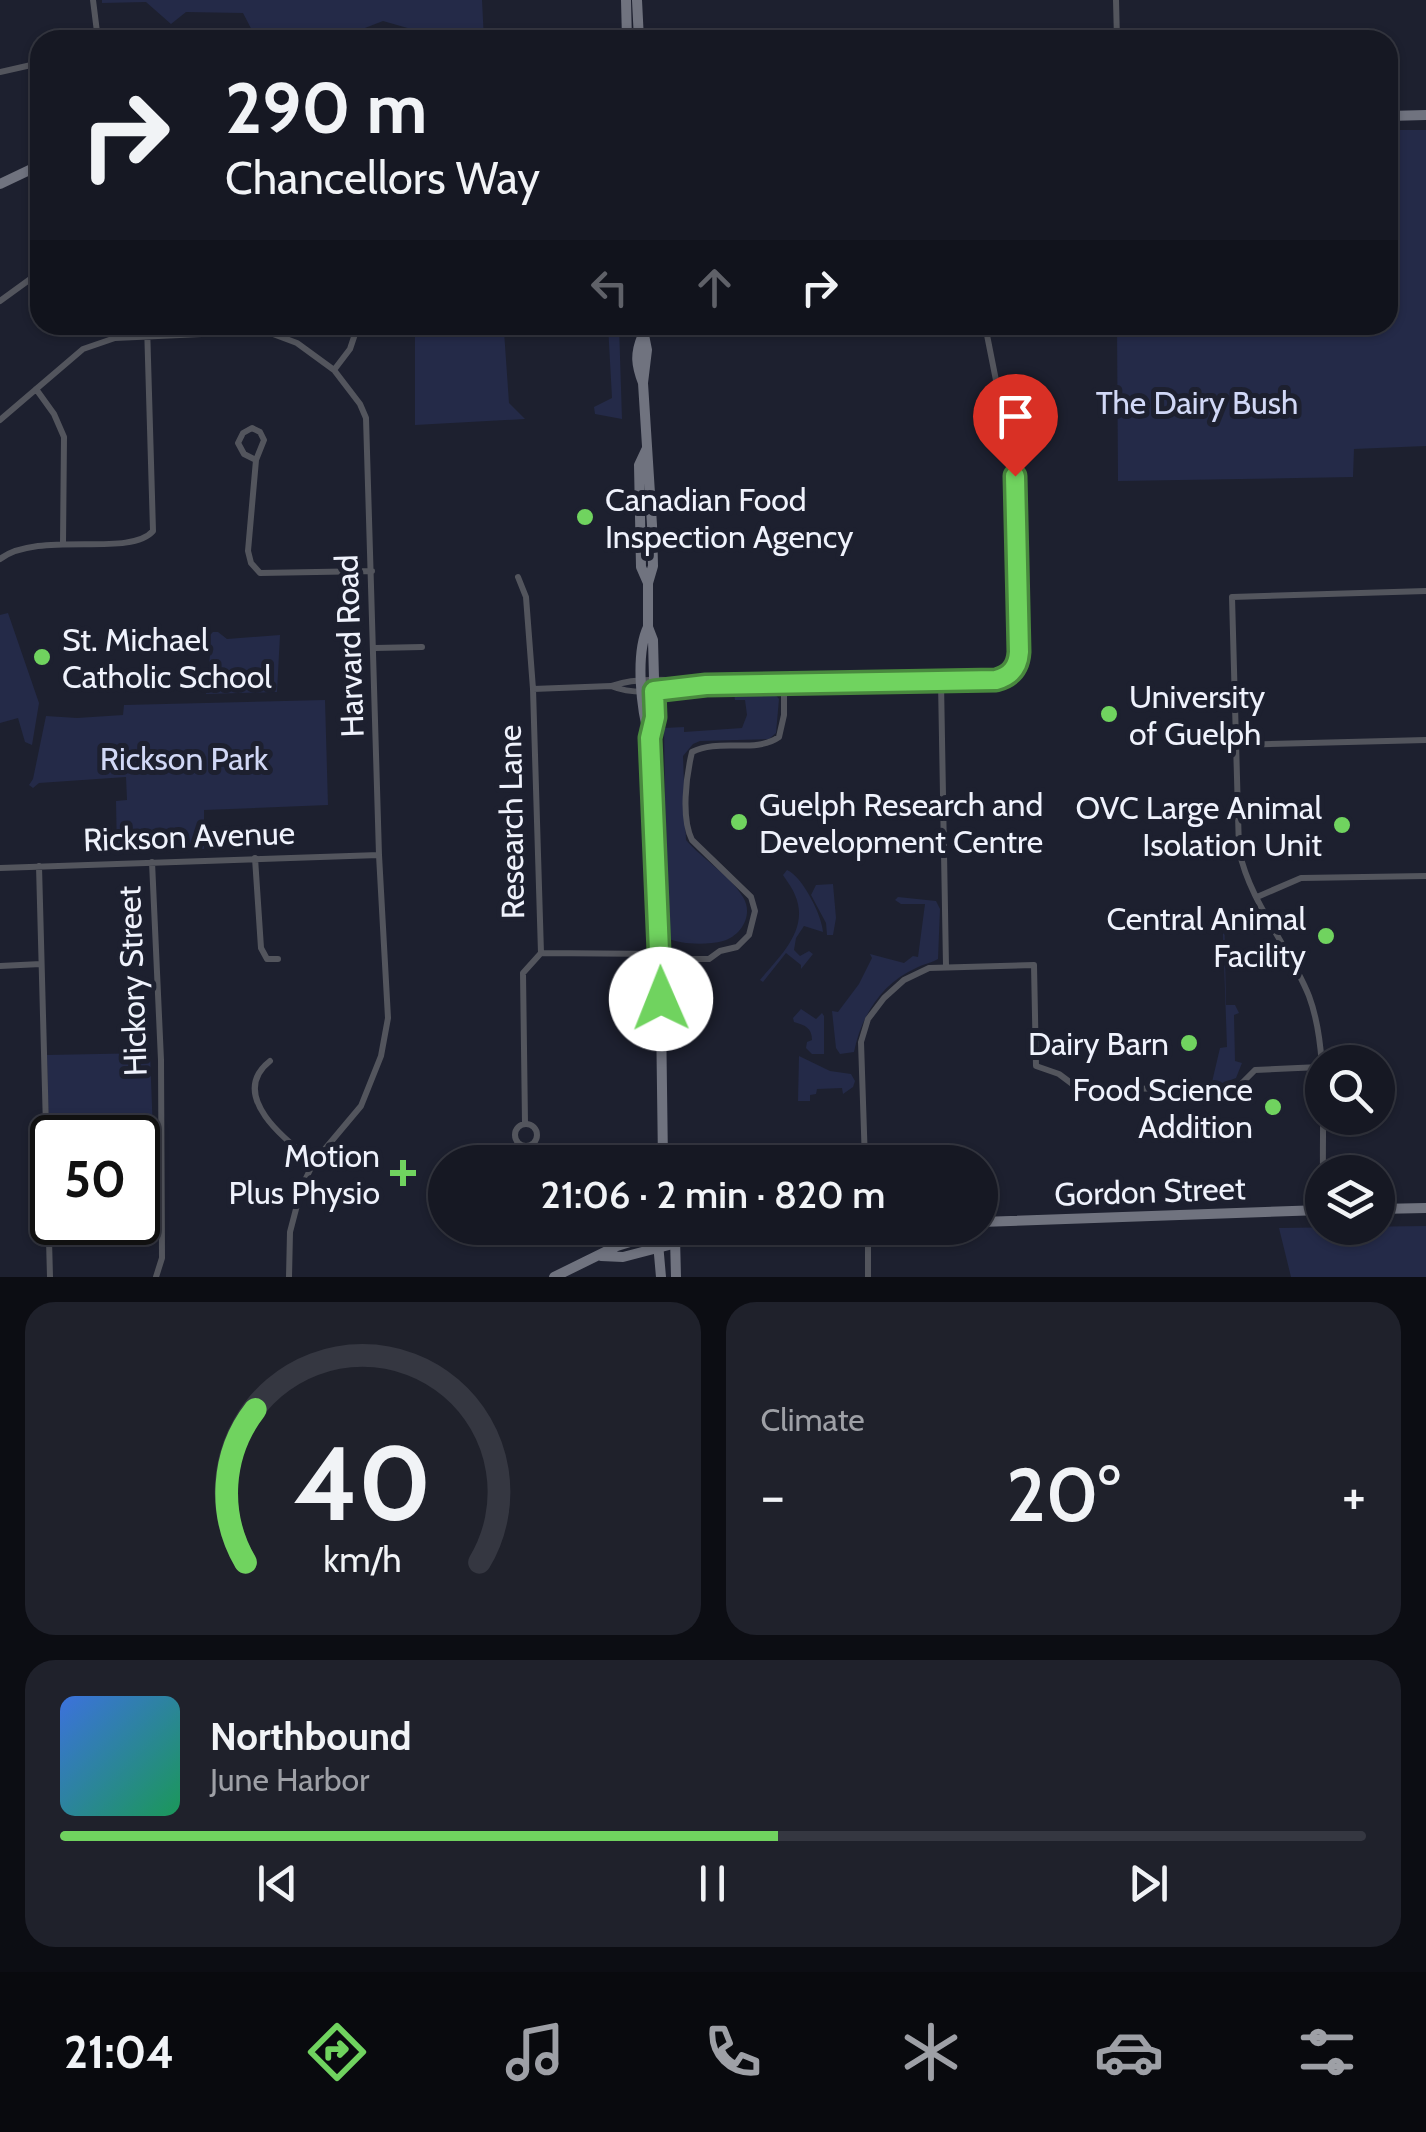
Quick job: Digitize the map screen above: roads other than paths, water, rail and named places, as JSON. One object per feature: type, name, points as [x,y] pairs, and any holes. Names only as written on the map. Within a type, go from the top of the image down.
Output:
[{"type":"main road","points":[[637,0],[638,30]]},
{"type":"main road","points":[[626,3],[638,20]]},
{"type":"main road","points":[[626,3],[627,30]]},
{"type":"main road","points":[[1398,116],[1426,115]]},
{"type":"main road","points":[[0,184],[30,170]]},
{"type":"main road","points":[[641,335],[636,367],[643,383],[653,566],[648,584],[648,627],[641,640],[648,686],[644,719],[650,738],[660,954],[663,1145]]},
{"type":"main road","points":[[1395,1208],[1426,1208]]},
{"type":"main road","name":"Gordon Street","points":[[998,1221],[1305,1211]]},
{"type":"main road","points":[[554,1277],[620,1245]]},
{"type":"main road","points":[[601,1256],[623,1257],[664,1245]]},
{"type":"main road","points":[[675,1245],[676,1277]]},
{"type":"main road","points":[[658,1247],[660,1277]]},
{"type":"street","points":[[93,0],[97,30]]},
{"type":"street","points":[[1116,0],[1117,30]]},
{"type":"street","points":[[0,72],[30,66]]},
{"type":"street","points":[[0,302],[30,280]]},
{"type":"street","name":"Harvard Road","points":[[0,420],[83,349],[116,338],[160,335]]},
{"type":"street","name":"Harvard Road","points":[[276,335],[297,343],[334,370],[366,418],[388,1018],[381,1056],[361,1106],[314,1162],[295,1206],[290,1277]]},
{"type":"street","points":[[334,370],[350,350],[355,335]]},
{"type":"street","name":"Research Lane","points":[[533,689],[940,682],[1003,678],[1014,670],[1019,657],[1015,476],[987,335]]},
{"type":"street","points":[[0,558],[36,544],[139,542],[153,531],[147,336]]},
{"type":"street","points":[[36,389],[64,437],[63,544]]},
{"type":"street","points":[[256,460],[244,454],[238,443],[243,432],[252,428],[264,440],[256,460],[248,551],[251,563],[260,573],[372,571]]},
{"type":"street","name":"Research Lane","points":[[518,576],[526,597],[533,689],[540,953],[523,973],[525,1123]]},
{"type":"street","points":[[1319,1045],[1310,998],[1245,872],[1239,850],[1232,596],[1426,592]]},
{"type":"street","points":[[374,648],[422,647]]},
{"type":"street","points":[[940,682],[946,966]]},
{"type":"street","name":"Research Lane","points":[[540,953],[660,954],[674,959],[709,959],[720,950],[737,947],[749,935],[754,911],[751,897],[692,840],[687,829],[688,768],[692,752],[704,746],[770,744],[779,737],[784,685]]},
{"type":"street","points":[[1236,744],[1426,740]]},
{"type":"street","name":"Rickson Avenue","points":[[0,868],[379,854]]},
{"type":"street","points":[[255,858],[262,948],[267,960],[278,959]]},
{"type":"street","name":"Hickory Street","points":[[152,862],[161,1060],[162,1258],[156,1277]]},
{"type":"street","points":[[39,866],[50,1277]]},
{"type":"street","points":[[1257,897],[1301,878],[1426,876]]},
{"type":"street","points":[[0,966],[40,964]]},
{"type":"street","points":[[864,1145],[861,1058],[865,1026],[900,983],[924,970],[946,966],[1034,965],[1036,1066],[1059,1074],[1078,1089],[1237,1088],[1255,1070],[1305,1068]]},
{"type":"street","points":[[270,1060],[260,1069],[254,1090],[258,1104],[276,1130],[314,1162]]},
{"type":"street","points":[[868,1245],[868,1277]]},
{"type":"place","name":"Canadian Food Inspection Agency","points":[[585,517]]},
{"type":"place","name":"St. Michael Catholic School","points":[[42,657]]},
{"type":"place","name":"University of Guelph","points":[[1109,714]]},
{"type":"place","name":"Guelph Research and Development Centre","points":[[739,822]]},
{"type":"place","name":"OVC Large Animal Isolation Unit","points":[[1342,825]]},
{"type":"place","name":"Central Animal Facility","points":[[1326,936]]},
{"type":"place","name":"Dairy Barn","points":[[1189,1043]]},
{"type":"place","name":"Food Science Addition","points":[[1273,1107]]},
{"type":"place","name":"Motion Plus Physio","points":[[403,1173]]},
{"type":"park label","name":"The Dairy Bush","points":[[1197,402]]},
{"type":"park label","name":"Rickson Park","points":[[184,758]]}]
